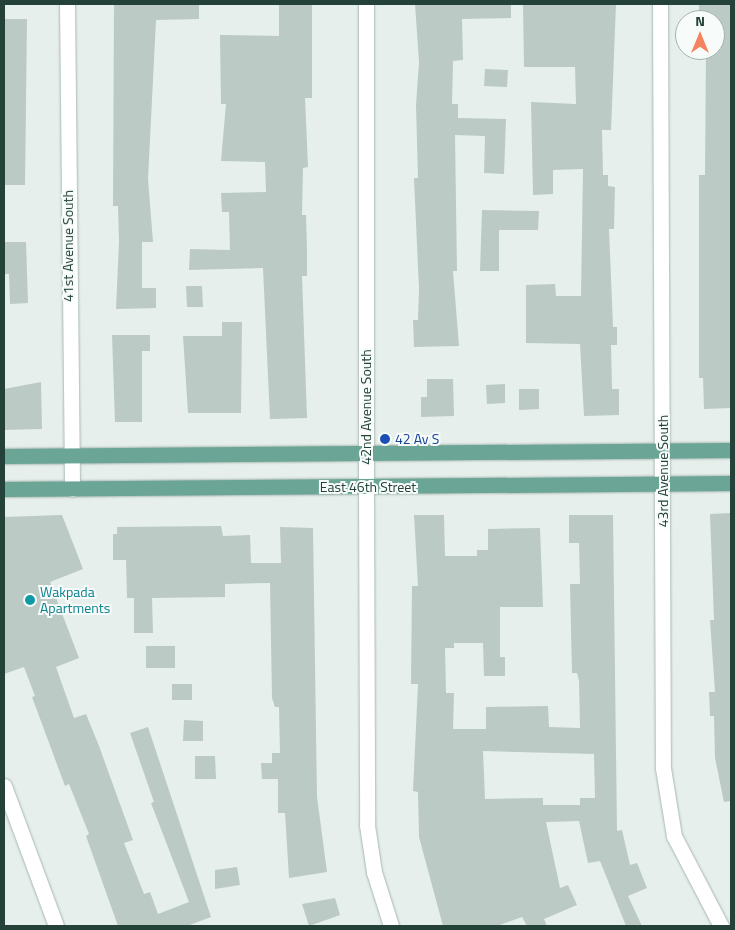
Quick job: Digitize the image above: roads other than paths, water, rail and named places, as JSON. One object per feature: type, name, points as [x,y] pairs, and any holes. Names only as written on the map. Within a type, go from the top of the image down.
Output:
[{"type":"main road","points":[[4,456],[731,450]]},
{"type":"main road","name":"East 46th Street","points":[[4,490],[731,483]]},
{"type":"street","name":"41st Avenue South","points":[[67,4],[72,489]]},
{"type":"street","name":"42nd Avenue South","points":[[366,4],[367,825],[374,872],[391,926]]},
{"type":"street","name":"43rd Avenue South","points":[[660,4],[663,768],[667,807],[674,836],[722,926]]},
{"type":"street","points":[[4,786],[56,926]]},
{"type":"place","name":"42 Av S","points":[[385,439]]},
{"type":"place","name":"Wakpada Apartments","points":[[30,600]]}]
